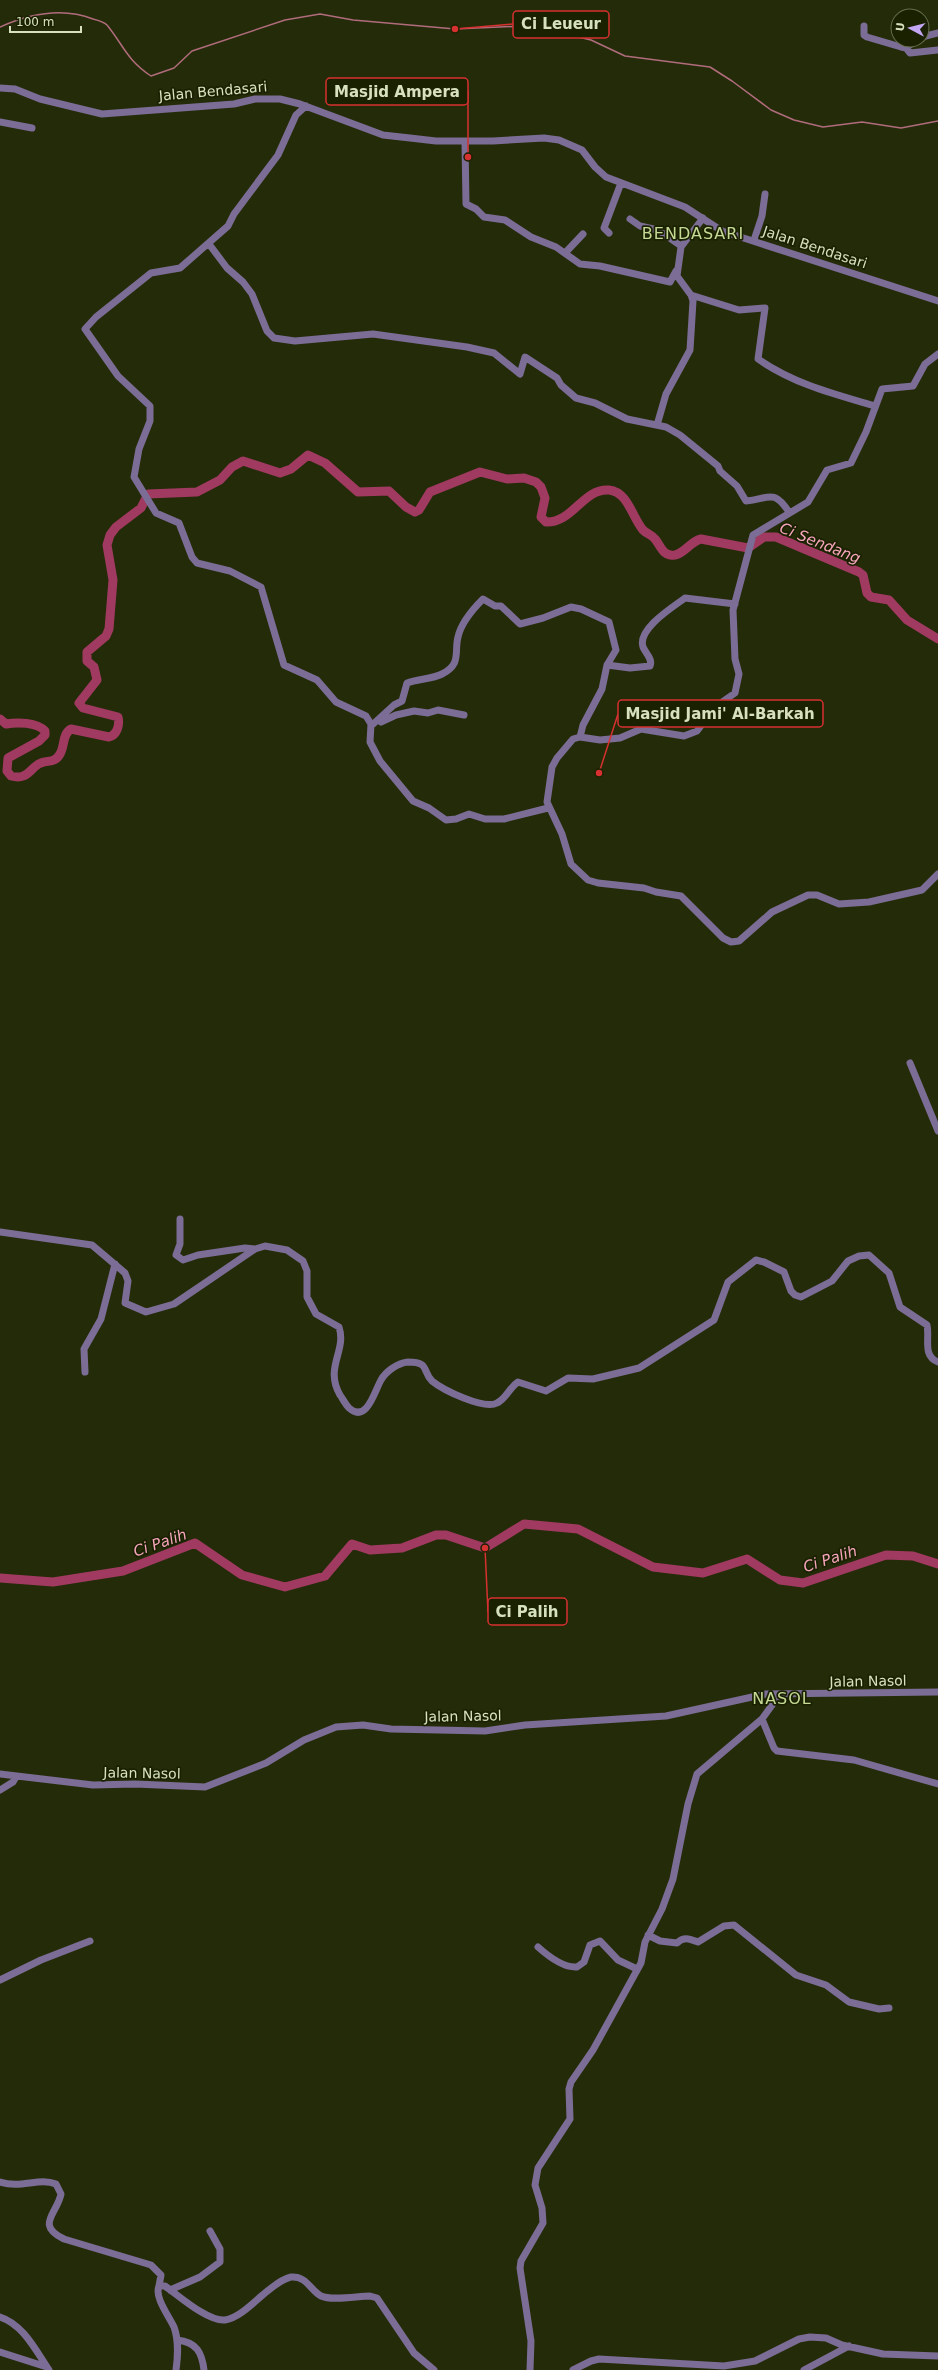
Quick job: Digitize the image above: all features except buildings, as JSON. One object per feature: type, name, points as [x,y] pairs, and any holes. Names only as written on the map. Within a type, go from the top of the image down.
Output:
[{"type":"street","points":[[864,31],[890,42]]},
{"type":"street","points":[[906,48],[913,53],[938,50]]},
{"type":"street","name":"Jalan Bendasari","points":[[0,88],[15,89],[40,98],[102,114],[234,104],[255,99],[280,99],[306,106],[383,135],[436,141],[465,142],[544,138],[559,140],[582,150],[600,172],[621,183],[685,207],[703,218],[716,229],[754,240],[938,301]]},
{"type":"street","points":[[306,106],[296,115],[278,155],[234,214],[228,226],[209,244],[178,269],[151,273],[96,317],[85,329],[118,376],[150,406],[150,421],[139,449],[134,474],[158,515],[179,523],[192,557],[198,563],[230,571],[261,587],[284,665],[317,680],[336,702],[363,714],[371,726],[370,742],[378,758],[415,803],[429,808],[444,820],[456,819],[469,814],[494,819],[548,808]]},
{"type":"street","points":[[0,122],[32,128]]},
{"type":"street","points":[[465,142],[464,161],[467,166],[467,206],[476,209],[484,218],[505,220],[531,237],[553,245],[580,264],[600,266],[670,282],[676,271],[681,246],[703,218]]},
{"type":"street","points":[[609,233],[604,229],[621,183]]},
{"type":"street","points":[[754,240],[762,216],[765,194]]},
{"type":"street","points":[[630,220],[646,228],[658,230],[681,246]]},
{"type":"street","points":[[565,253],[583,234]]},
{"type":"street","points":[[209,244],[227,268],[243,282],[252,294],[269,334],[278,340],[295,341],[365,334],[467,346],[494,353],[519,374],[525,357],[557,378],[561,385],[576,398],[595,403],[627,419],[657,425],[678,433],[718,466],[720,471],[737,486],[746,501],[772,496],[782,502],[790,512]]},
{"type":"street","points":[[657,425],[664,398],[682,366],[690,348],[693,301],[691,295],[678,278],[676,271]]},
{"type":"street","points":[[691,295],[739,310],[765,308],[758,359],[778,372],[801,383],[875,406]]},
{"type":"street","points":[[938,354],[925,364],[913,386],[884,388],[853,460],[848,465],[826,471],[808,502],[755,533],[749,547],[735,604],[733,624],[736,644],[735,660],[739,674],[736,691],[715,707],[697,731],[681,736],[641,729],[620,738],[600,740],[580,737],[571,741],[552,767],[548,808],[562,834],[571,864],[588,880],[598,883],[644,888],[656,892],[681,896],[723,938],[731,942],[743,939],[772,912],[804,897],[817,895],[839,904],[872,902],[922,890],[938,874]]},
{"type":"street","points":[[607,666],[630,668],[650,666],[651,661],[642,643],[644,634],[667,611],[685,598],[735,604]]},
{"type":"street","points":[[371,726],[394,705],[402,701],[407,683],[437,676],[449,669],[457,657],[458,637],[460,630],[483,599],[495,606],[501,606],[520,624],[543,618],[572,607],[607,620],[610,624],[616,647],[607,666],[601,693],[583,725],[580,737]]},
{"type":"street","points":[[371,726],[396,715],[414,711],[428,713],[438,710],[464,715]]},
{"type":"street","points":[[910,1063],[938,1131]]},
{"type":"street","points":[[180,1219],[180,1244],[176,1255],[183,1260],[245,1248],[256,1249]]},
{"type":"street","points":[[0,1232],[85,1243],[97,1248],[115,1264],[127,1278],[126,1303],[148,1312],[177,1303],[256,1249],[265,1246],[287,1250],[300,1259],[305,1265],[307,1297],[312,1307],[318,1316],[337,1325],[340,1330],[334,1383],[346,1405],[354,1411],[361,1411],[367,1408],[382,1379],[397,1366],[405,1363],[424,1365],[432,1381],[483,1405],[498,1403],[518,1382],[546,1391],[568,1378],[593,1379],[635,1369],[714,1320],[728,1282],[756,1260],[764,1262],[784,1272],[791,1291],[795,1295],[801,1296],[832,1281],[848,1261],[865,1255],[875,1258],[889,1273],[900,1307],[927,1325],[929,1353],[932,1358],[938,1362]]},
{"type":"street","points":[[85,1372],[84,1349],[102,1315],[115,1264]]},
{"type":"street","name":"Jalan Nasol","points":[[0,1774],[93,1786],[135,1784],[205,1787],[266,1763],[304,1740],[336,1727],[363,1725],[391,1729],[485,1732],[525,1725],[666,1716],[755,1696],[780,1694],[938,1692]]},
{"type":"street","points":[[530,2370],[531,2341],[520,2268],[543,2223],[542,2208],[535,2185],[537,2172],[570,2119],[569,2089],[571,2082],[592,2050],[637,1969],[648,1935],[662,1910],[673,1879],[688,1804],[697,1774],[762,1719],[780,1694]]},
{"type":"street","points":[[762,1719],[774,1748],[777,1750],[854,1760],[938,1784]]},
{"type":"street","points":[[0,1790],[13,1782],[16,1776]]},
{"type":"street","points":[[648,1935],[663,1942],[677,1943],[681,1939],[688,1938],[701,1942],[724,1926],[734,1925],[796,1975],[824,1985],[850,2002],[879,2009],[889,2008]]},
{"type":"street","points":[[0,1980],[41,1960],[90,1941]]},
{"type":"street","points":[[538,1947],[569,1967],[577,1968],[584,1962],[590,1945],[600,1941],[618,1960],[637,1969]]},
{"type":"street","points":[[0,2182],[16,2186],[44,2182],[56,2184],[62,2194],[50,2219],[49,2226],[52,2231],[64,2239],[151,2265],[160,2273],[158,2292],[173,2326],[177,2340],[176,2370]]},
{"type":"street","points":[[170,2290],[200,2277],[220,2262],[220,2249],[210,2231]]},
{"type":"street","points":[[159,2286],[165,2286],[186,2302],[218,2320],[229,2319],[241,2312],[278,2283],[293,2277],[303,2279],[318,2293],[326,2297],[374,2297],[383,2304],[414,2353],[434,2370]]},
{"type":"street","points":[[0,2317],[8,2319],[21,2330],[48,2368]]},
{"type":"street","points":[[573,2370],[591,2360],[599,2359],[724,2366],[755,2360],[799,2339],[810,2337],[826,2338],[849,2346],[888,2354],[938,2356]]},
{"type":"street","points":[[177,2340],[185,2341],[196,2348],[202,2355],[204,2370]]},
{"type":"street","points":[[804,2370],[849,2346]]},
{"type":"street","points":[[0,2352],[48,2368]]},
{"type":"waterway","points":[[0,27],[11,22],[46,14],[69,13],[81,15],[107,25],[136,64],[151,76],[174,68],[192,51],[285,20],[320,14],[353,20],[455,29],[524,26],[591,40],[625,56],[710,67],[732,81],[771,110],[794,120],[823,127],[862,122],[901,128],[938,121]]},
{"type":"waterway","name":"Ci Sendang","points":[[0,719],[6,724],[32,724],[45,731],[45,735],[39,741],[8,758],[7,771],[11,776],[16,777],[25,775],[39,764],[56,759],[62,751],[66,734],[71,729],[109,737],[112,736],[116,732],[118,726],[118,717],[83,708],[79,703],[97,680],[94,667],[87,661],[87,652],[106,636],[109,629],[113,580],[107,545],[110,535],[116,527],[141,508],[148,494],[197,492],[220,480],[232,467],[243,461],[280,473],[291,469],[308,455],[325,463],[358,492],[389,491],[406,507],[415,512],[419,510],[430,492],[480,472],[507,479],[524,478],[536,482],[541,487],[545,498],[541,517],[546,522],[555,521],[564,517],[592,494],[609,490],[615,492],[621,495],[625,500],[643,530],[654,538],[665,553],[671,555],[679,554],[694,542],[701,539],[748,548],[764,537],[776,537],[859,572],[863,575],[867,593],[871,597],[889,600],[907,620],[938,639]]},
{"type":"waterway","name":"Ci Palih","points":[[0,1578],[53,1582],[123,1571],[195,1543],[242,1575],[285,1587],[325,1576],[352,1544],[370,1550],[402,1548],[436,1535],[446,1535],[485,1548],[524,1524],[578,1529],[653,1567],[703,1573],[747,1559],[780,1580],[803,1583],[886,1555],[913,1556],[938,1564]]},
{"type":"place","name":"Ci Leueur","points":[[455,29]]},
{"type":"place","name":"Masjid Ampera","points":[[468,157]]},
{"type":"place","name":"Masjid Jami' Al-Barkah","points":[[599,773]]},
{"type":"place","name":"Ci Palih","points":[[485,1548]]},
{"type":"district","name":"BENDASARI","points":[[693,233]]},
{"type":"district","name":"NASOL","points":[[782,1698]]}]
